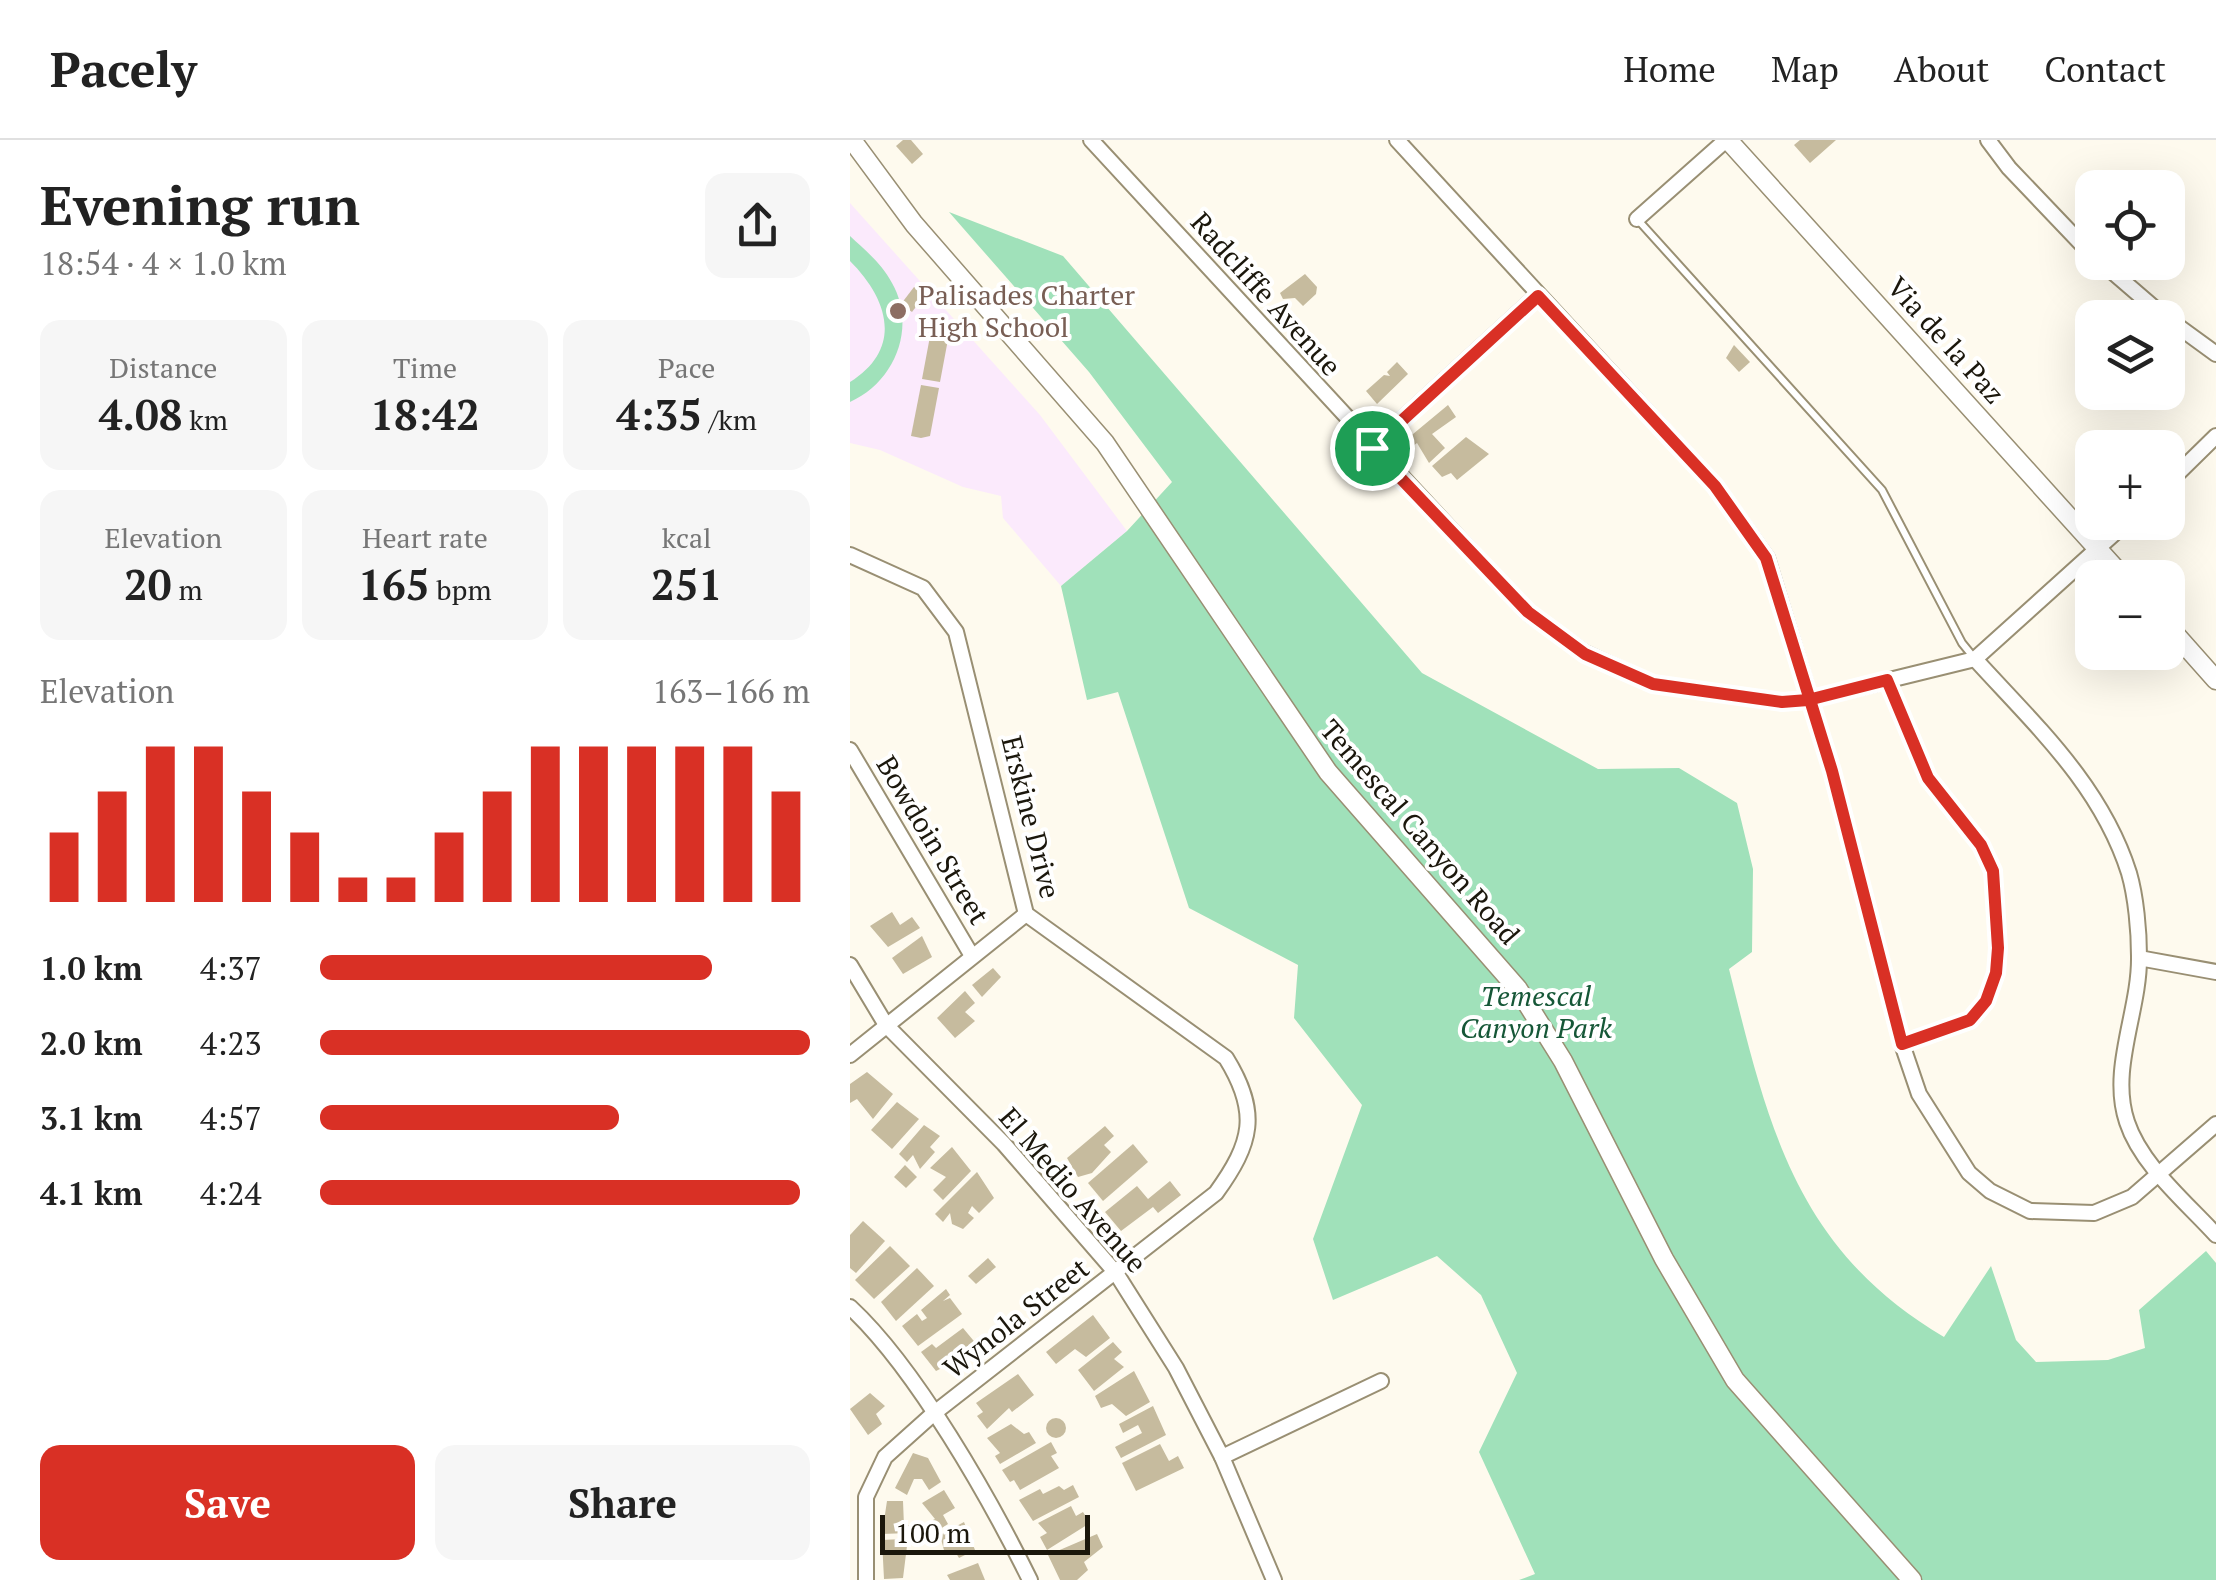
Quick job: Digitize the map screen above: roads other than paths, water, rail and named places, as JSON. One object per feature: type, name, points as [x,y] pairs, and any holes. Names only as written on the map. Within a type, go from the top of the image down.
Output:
[{"type":"main road","name":"Temescal Canyon Road","points":[[852,140],[914,224],[1062,389],[1105,443],[1328,772],[1518,990],[1572,1078],[1664,1258],[1736,1380],[1912,1580]]},
{"type":"main road","name":"Via de la Paz","points":[[1727,140],[2108,560]]},
{"type":"main road","points":[[2185,645],[2216,680]]},
{"type":"street","name":"Radcliffe Avenue","points":[[1091,140],[1372,448],[1528,612],[1585,654],[1653,684],[1782,702],[1808,700],[1974,659]]},
{"type":"street","points":[[1397,140],[1715,486],[1766,558],[1832,771],[1902,1044],[1919,1094],[1942,1137],[1969,1174],[2011,1204],[2052,1215],[2094,1213],[2132,1197],[2216,1124]]},
{"type":"street","points":[[1637,218],[1727,140]]},
{"type":"street","points":[[1988,140],[2009,168],[2075,236]]},
{"type":"street","points":[[2122,280],[2146,300]]},
{"type":"street","points":[[1372,448],[1538,296]]},
{"type":"street","points":[[2185,331],[2216,354]]},
{"type":"street","points":[[2185,466],[2216,436]]},
{"type":"street","points":[[2109,540],[1974,659],[2084,779],[2106,816],[2130,876],[2140,958],[2120,1094],[2134,1139],[2216,1235]]},
{"type":"street","name":"Erskine Drive","points":[[850,555],[923,588],[956,632],[1026,914],[1226,1058],[1240,1081],[1250,1120]]},
{"type":"street","name":"Bowdoin Street","points":[[850,750],[972,956]]},
{"type":"street","points":[[850,1055],[1026,914]]},
{"type":"street","points":[[2140,958],[2216,972]]},
{"type":"street","name":"El Medio Avenue","points":[[850,965],[886,1026],[1004,1144],[1116,1273],[1176,1368],[1222,1457],[1274,1580]]},
{"type":"street","name":"Wynola Street","points":[[866,1580],[866,1497],[885,1457],[933,1414],[1216,1193],[1239,1161],[1250,1120]]},
{"type":"street","points":[[850,1308],[866,1322],[933,1414],[1002,1524],[1030,1580]]},
{"type":"street","points":[[1222,1457],[1380,1381]]},
{"type":"lane","points":[[1637,218],[1882,490],[1974,659]]},
{"type":"lane","points":[[1887,680],[1928,778],[1981,845],[1993,871],[1998,948],[1996,973],[1986,1001],[1970,1020],[1902,1044]]},
{"type":"place","name":"Palisades Charter High School","points":[[898,311]]},
{"type":"park label","name":"Temescal Canyon Park","points":[[1536,1012]]}]
